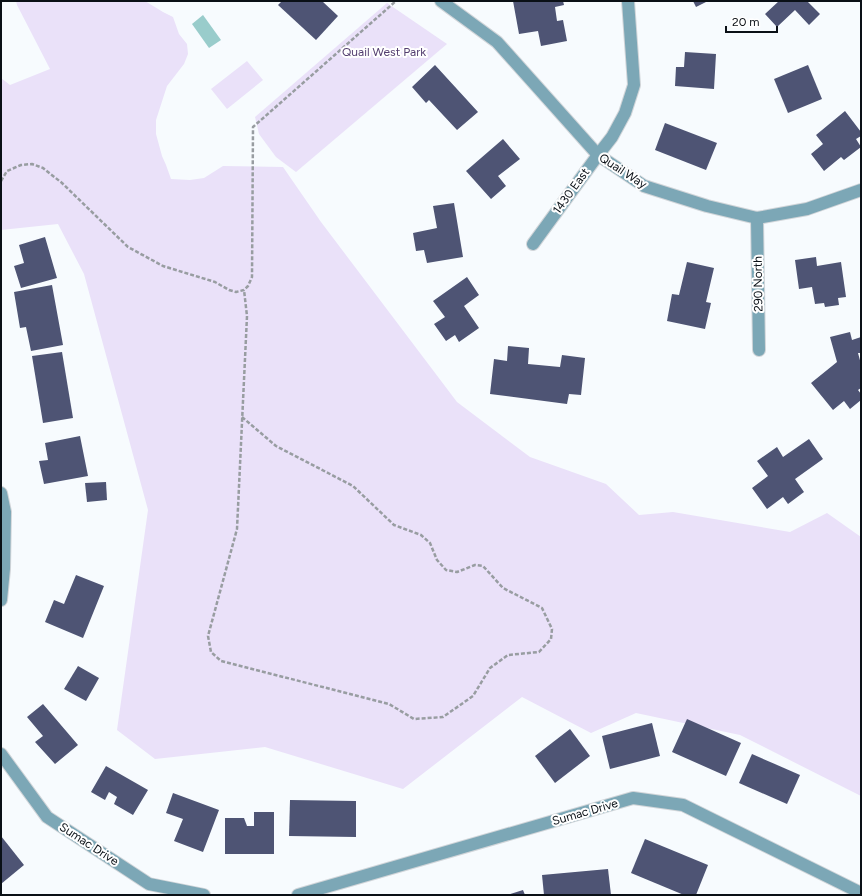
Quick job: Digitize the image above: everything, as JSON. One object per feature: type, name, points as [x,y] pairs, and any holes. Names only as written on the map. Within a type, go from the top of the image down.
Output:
[{"type":"street","name":"Quail Way","points":[[441,1],[497,42],[598,155],[644,186],[707,206],[757,218],[807,209],[861,190]]},
{"type":"street","name":"1430 East","points":[[533,244],[612,137],[626,113],[634,85],[628,1]]},
{"type":"street","name":"290 North","points":[[757,218],[759,350]]},
{"type":"street","points":[[1,493],[5,512],[4,569],[1,600]]},
{"type":"street","name":"Sumac Drive","points":[[1,754],[47,817],[149,884],[204,895]]},
{"type":"street","name":"Sumac Drive","points":[[298,895],[633,798],[683,805],[861,892]]},
{"type":"path","points":[[1,181],[7,171],[21,165],[32,164],[43,168],[62,183],[128,247],[163,266],[215,282],[229,290],[236,292],[244,290],[248,286],[252,277],[253,127],[396,1]]},
{"type":"path","points":[[242,417],[276,446],[353,486],[394,526],[421,535],[430,543],[437,560],[446,570],[457,572],[475,565],[483,566],[503,588],[542,608],[552,629],[551,639],[539,652],[508,655],[490,668],[473,696],[443,717],[414,719],[389,704],[221,661],[211,652],[208,636],[237,529],[242,417],[248,316],[244,290]]},
{"type":"green space","points":[[16,1],[145,1],[173,17],[179,34],[187,44],[188,54],[184,64],[167,86],[156,120],[156,134],[162,156],[171,179],[190,180],[204,178],[223,166],[283,167],[321,222],[457,402],[530,457],[606,484],[639,515],[673,512],[790,532],[827,513],[861,537],[861,796],[740,735],[636,713],[591,733],[522,697],[403,789],[265,747],[155,759],[117,730],[148,510],[84,274],[58,224],[1,230],[1,78],[10,85],[50,69]]},
{"type":"green space","name":"Quail West Park","points":[[387,3],[447,44],[296,172],[276,157],[259,134],[255,117]]},
{"type":"green space","points":[[247,61],[263,80],[227,109],[211,89]]},
{"type":"water","points":[[203,15],[221,40],[209,48],[192,24]]},
{"type":"building","points":[[282,1],[322,1],[338,16],[316,40],[278,5]]},
{"type":"building","points":[[513,1],[563,1],[564,5],[555,7],[557,21],[563,20],[567,41],[541,46],[538,31],[519,34]]},
{"type":"building","points":[[693,1],[708,1],[696,7]]},
{"type":"building","points":[[779,1],[807,1],[820,14],[809,25],[795,10],[777,27],[765,14]]},
{"type":"building","points":[[685,52],[716,54],[714,89],[675,86],[676,67],[684,67]]},
{"type":"building","points":[[435,65],[478,112],[457,130],[429,100],[426,103],[412,87]]},
{"type":"building","points":[[808,65],[822,99],[788,113],[774,79]]},
{"type":"building","points":[[845,111],[861,132],[861,136],[856,139],[861,147],[844,160],[841,157],[824,171],[811,154],[823,144],[816,135]]},
{"type":"building","points":[[665,123],[717,143],[706,170],[655,150]]},
{"type":"building","points":[[503,139],[520,159],[498,176],[506,186],[491,199],[466,171]]},
{"type":"building","points":[[454,203],[463,257],[427,263],[424,250],[416,251],[413,233],[437,228],[433,206]]},
{"type":"building","points":[[45,237],[57,278],[21,288],[14,266],[24,263],[19,245]]},
{"type":"building","points":[[816,257],[817,266],[841,262],[846,297],[838,298],[839,305],[825,307],[824,303],[815,304],[812,287],[799,289],[795,260]]},
{"type":"building","points":[[687,262],[714,268],[706,302],[711,303],[705,329],[667,321],[672,294],[679,295]]},
{"type":"building","points":[[467,277],[479,295],[464,306],[479,328],[459,342],[455,335],[446,341],[434,324],[445,317],[433,301]]},
{"type":"building","points":[[52,285],[63,345],[31,351],[26,327],[20,328],[14,292]]},
{"type":"building","points":[[850,332],[852,340],[861,337],[861,353],[858,353],[861,364],[861,388],[858,390],[861,394],[861,400],[850,409],[844,401],[833,410],[811,383],[837,362],[830,337]]},
{"type":"building","points":[[508,346],[529,348],[528,364],[560,367],[562,355],[585,358],[581,395],[569,394],[567,404],[490,394],[494,359],[507,361]]},
{"type":"building","points":[[62,352],[73,418],[43,423],[32,356]]},
{"type":"building","points":[[80,436],[88,476],[44,484],[39,461],[48,460],[45,443]]},
{"type":"building","points":[[809,439],[823,459],[795,479],[804,492],[788,504],[783,497],[767,509],[752,488],[768,476],[757,461],[777,447],[783,457]]},
{"type":"building","points":[[106,482],[107,500],[87,502],[85,483]]},
{"type":"building","points":[[76,575],[104,586],[83,638],[45,622],[54,600],[64,604]]},
{"type":"building","points":[[78,666],[99,678],[86,701],[64,689]]},
{"type":"building","points":[[43,704],[78,745],[55,764],[35,742],[43,736],[27,717]]},
{"type":"building","points":[[687,719],[741,743],[726,776],[672,752]]},
{"type":"building","points":[[652,723],[660,756],[610,769],[602,736]]},
{"type":"building","points":[[570,729],[590,756],[555,783],[535,756]]},
{"type":"building","points":[[752,754],[800,775],[787,804],[739,783]]},
{"type":"building","points":[[106,766],[148,790],[133,815],[114,804],[117,797],[109,792],[105,800],[91,792]]},
{"type":"building","points":[[173,793],[219,810],[203,852],[174,841],[183,819],[166,813]]},
{"type":"building","points":[[290,800],[356,801],[356,837],[289,836]]},
{"type":"building","points":[[254,812],[274,812],[274,854],[225,854],[225,818],[244,818],[247,826],[254,826]]},
{"type":"building","points":[[1,836],[24,865],[1,884]]},
{"type":"building","points":[[645,839],[708,865],[696,895],[684,895],[631,873]]},
{"type":"building","points":[[608,869],[611,895],[544,895],[542,875]]},
{"type":"building","points":[[523,890],[525,895],[507,895]]}]
